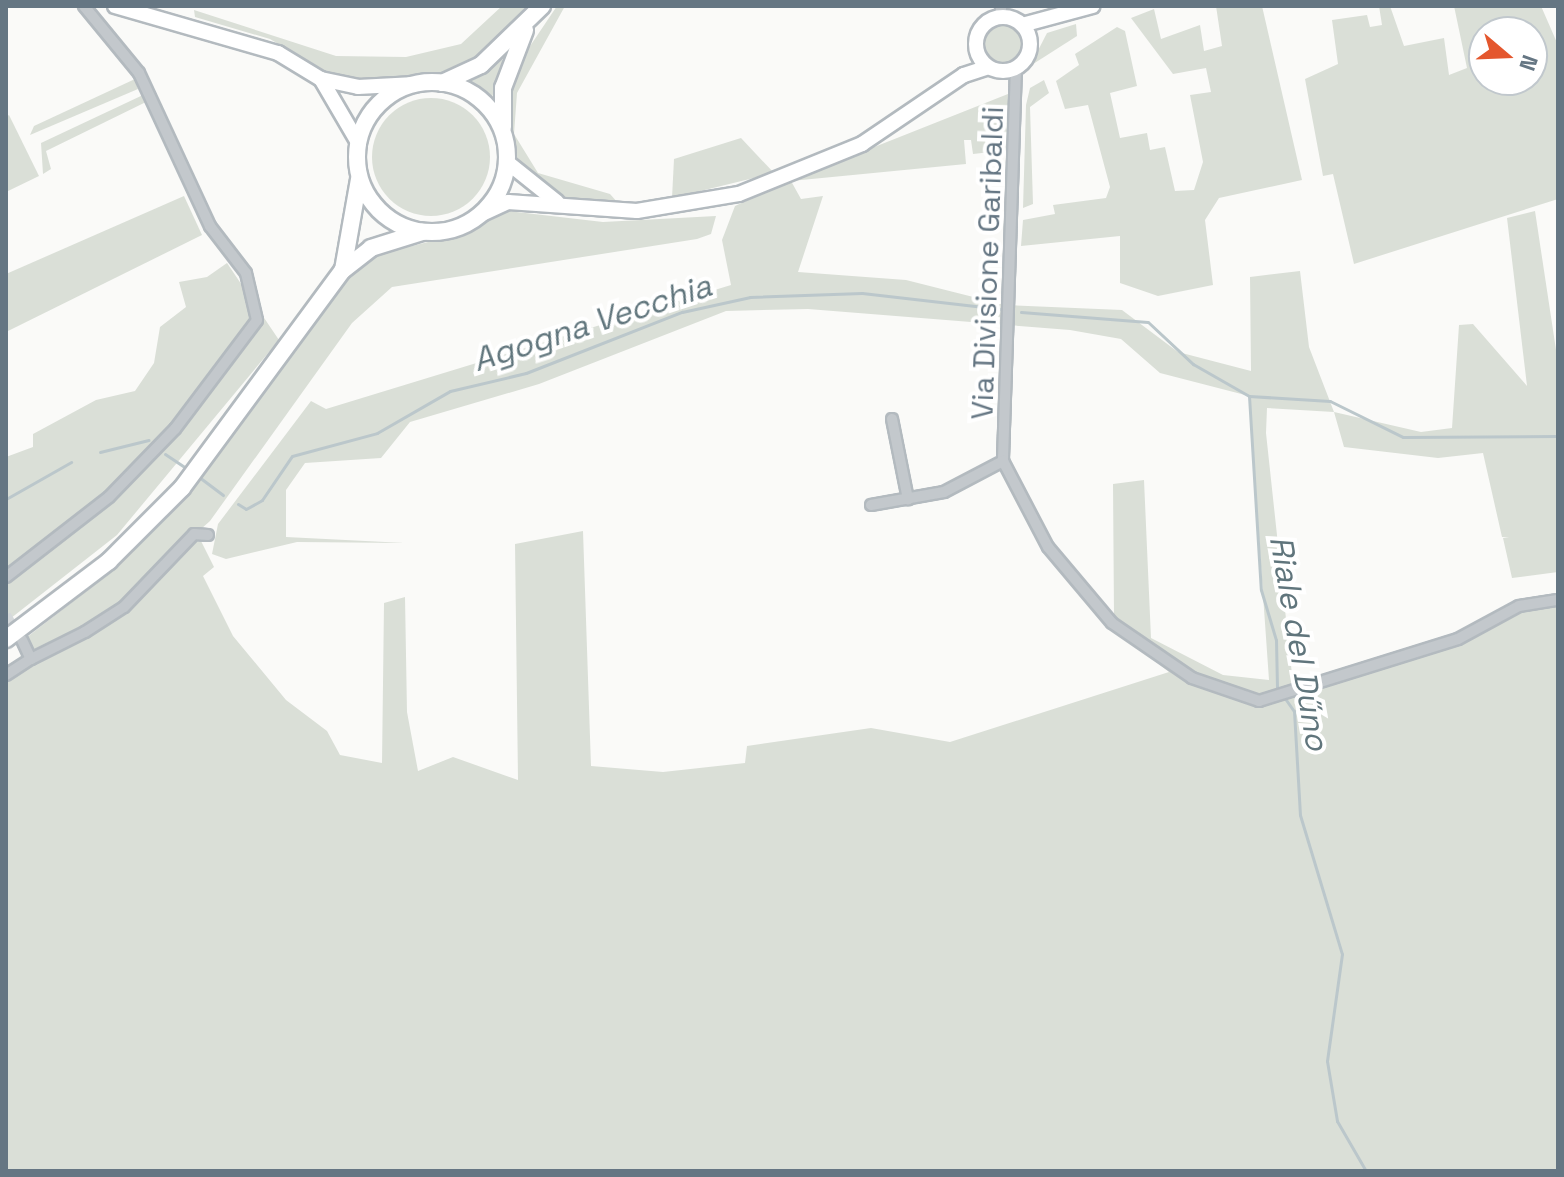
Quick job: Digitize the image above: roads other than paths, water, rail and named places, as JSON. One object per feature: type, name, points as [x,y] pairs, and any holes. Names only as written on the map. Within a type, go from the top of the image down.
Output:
[{"type":"main road","points":[[342,271],[356,226],[359,144],[378,106],[415,84],[442,83],[481,65],[525,29],[542,6]]},
{"type":"main road","points":[[14,640],[109,561],[182,488],[342,271],[371,248],[422,232],[453,229],[480,215],[503,182],[507,162],[503,133],[503,88],[525,29]]},
{"type":"main road","points":[[442,83],[480,99],[503,133]]},
{"type":"main road","points":[[359,174],[382,213],[422,232]]},
{"type":"street","points":[[6,577],[109,497],[175,429],[257,320],[246,273],[210,226],[139,73],[84,6]]},
{"type":"street","points":[[115,6],[246,39],[321,79],[358,87],[415,84]]},
{"type":"street","points":[[1022,25],[1073,14],[1093,6]]},
{"type":"street","points":[[964,75],[976,50],[979,29],[1001,11],[1022,25],[1030,47]]},
{"type":"street","points":[[480,215],[508,202],[557,203],[637,211],[739,194],[862,144],[964,75],[988,67],[1016,67],[1030,47],[1073,14]]},
{"type":"street","points":[[976,50],[988,67]]},
{"type":"street","name":"Via Divisione Garibaldi","points":[[1003,461],[1016,67]]},
{"type":"street","points":[[321,79],[359,144]]},
{"type":"street","points":[[507,162],[557,203]]},
{"type":"street","points":[[892,419],[908,499]]},
{"type":"street","points":[[871,505],[944,492],[1003,461],[1048,547],[1132,642],[1243,701],[1458,639],[1519,606],[1558,600]]},
{"type":"street","points":[[6,675],[124,607],[194,534],[208,535]]},
{"type":"street","points":[[14,640],[31,659]]},
{"type":"waterway","name":"Agogna Vecchia","points":[[238,504],[246,509],[262,500],[292,456],[377,433],[450,391],[526,373],[682,312],[750,297],[862,293],[1001,309]]},
{"type":"waterway","points":[[1021,312],[1148,322],[1193,364],[1249,396],[1330,401],[1403,437],[1558,436]]},
{"type":"waterway","name":"Riale del Dűno","points":[[1249,396],[1261,590],[1276,640],[1277,687],[1294,711],[1300,815],[1342,954],[1327,1061],[1337,1121],[1366,1171]]},
{"type":"waterway","name":"Agogna Vecchia","points":[[100,452],[149,440]]},
{"type":"waterway","name":"Agogna Vecchia","points":[[165,454],[184,467]]},
{"type":"waterway","name":"Agogna Vecchia","points":[[6,499],[71,462]]},
{"type":"waterway","name":"Agogna Vecchia","points":[[199,477],[223,495]]},
{"type":"tunnel","points":[[6,615],[18,635]]}]
